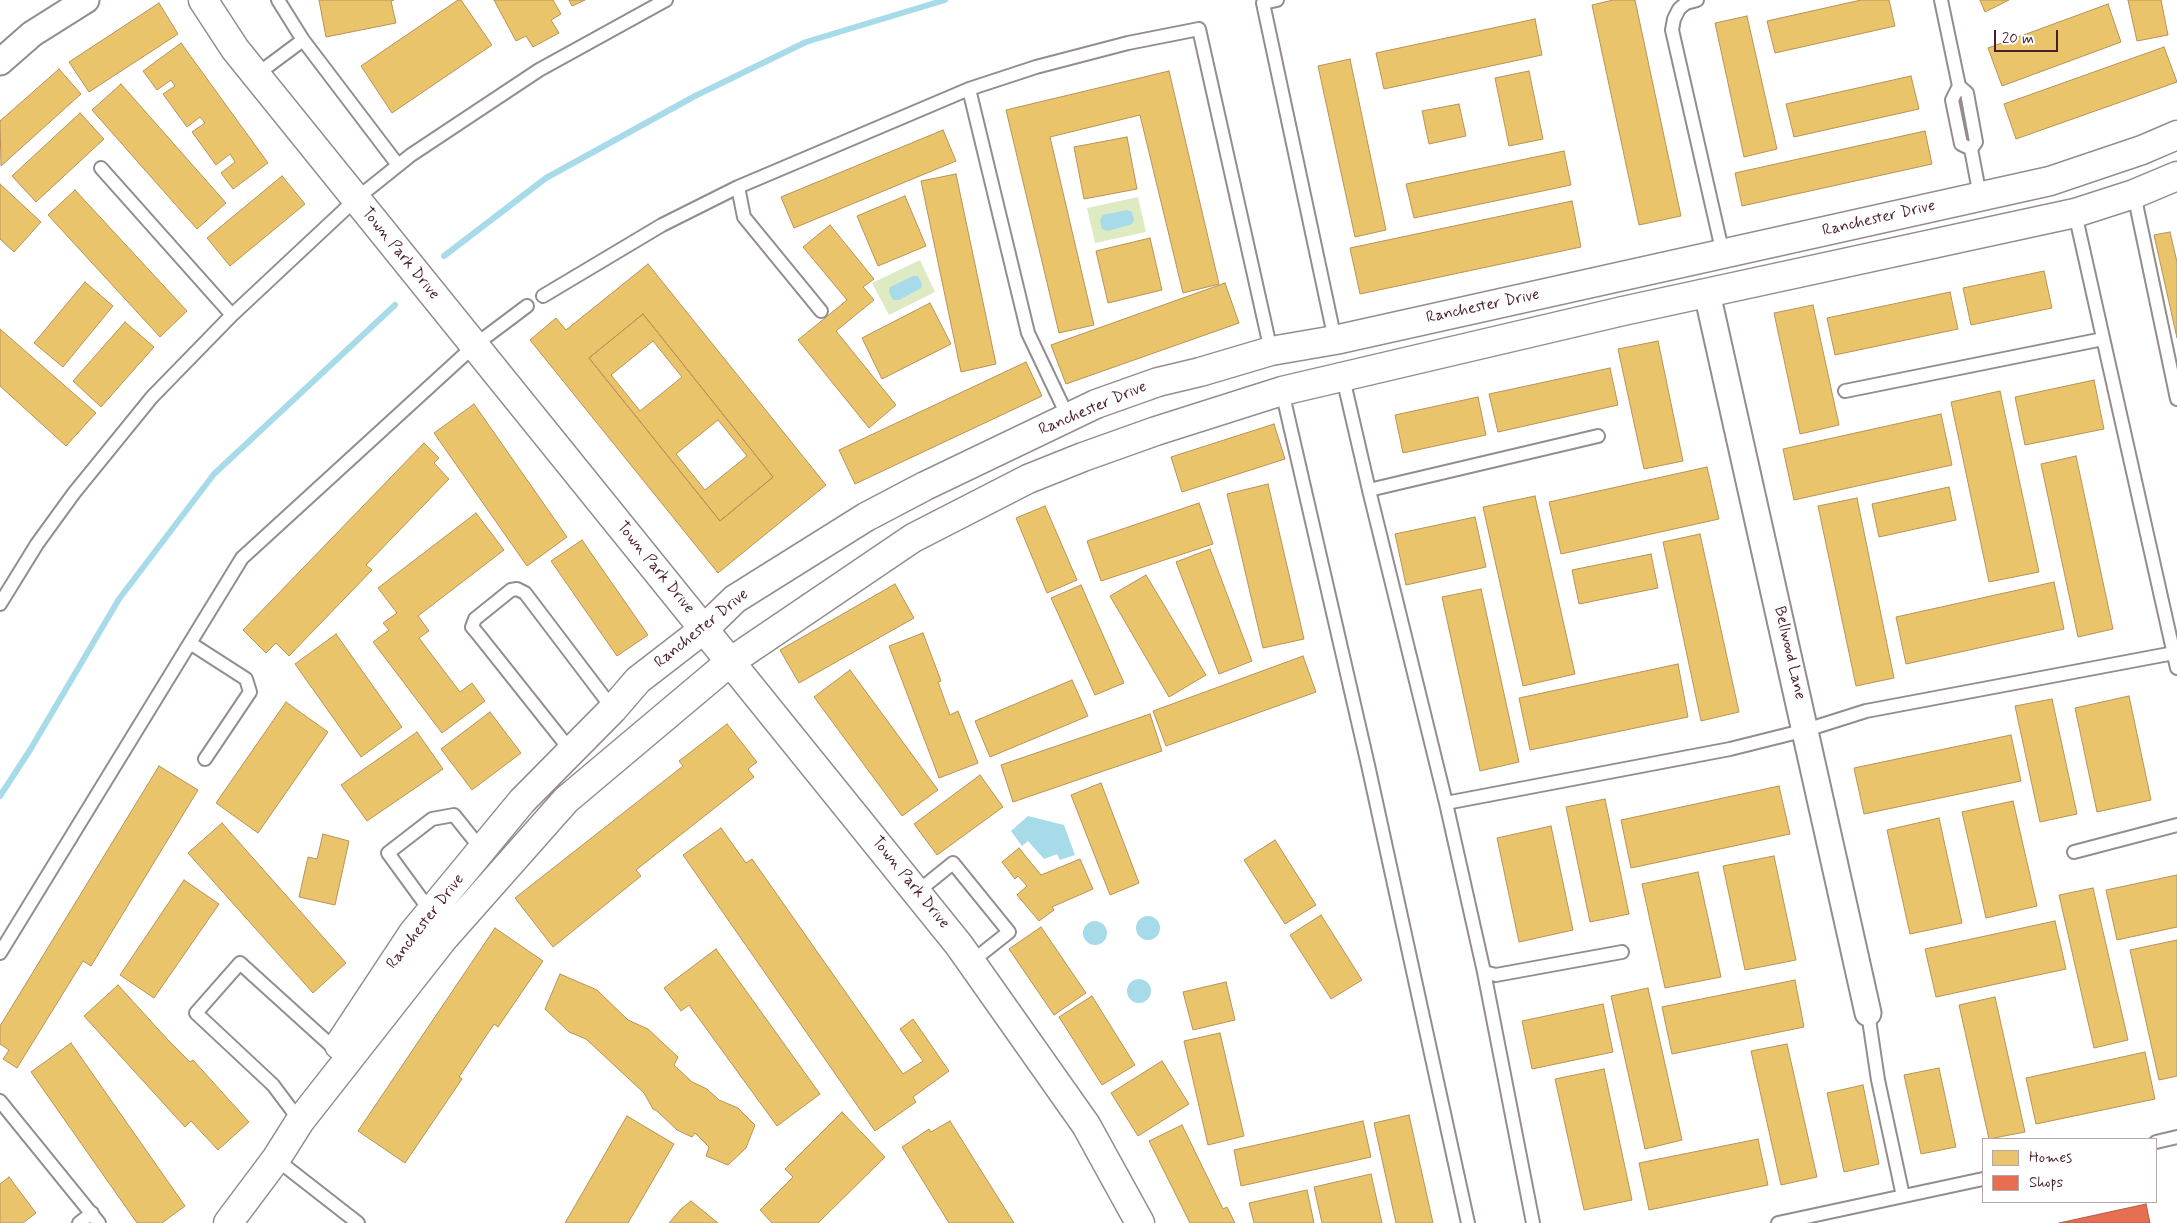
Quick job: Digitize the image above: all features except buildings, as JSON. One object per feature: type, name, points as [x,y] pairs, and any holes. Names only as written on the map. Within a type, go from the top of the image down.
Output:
[{"type":"street","points":[[0,62],[32,34],[86,0]]},
{"type":"street","name":"Town Park Drive","points":[[203,0],[235,49],[704,628],[971,962],[1086,1125],[1140,1223]]},
{"type":"street","name":"Ranchester Drive","points":[[228,1223],[276,1159],[300,1121],[336,1050],[413,933],[522,801],[613,709],[638,680],[704,628],[735,599],[866,517],[925,486],[1096,404],[1158,382],[1271,352],[1335,340],[2050,181],[2099,166],[2177,135]]},
{"type":"street","name":"Ranchester Drive","points":[[300,1121],[443,939],[566,800],[730,662],[913,538],[1028,480],[1156,431],[1282,391],[1623,310],[2075,213],[2134,194],[2177,176]]},
{"type":"street","points":[[1980,196],[1988,232]]},
{"type":"street","points":[[1616,278],[1623,310]]},
{"type":"street","name":"Bellwood Lane","points":[[1708,293],[1868,1013]]},
{"type":"street","points":[[1335,340],[1343,378]]},
{"type":"street","points":[[1010,446],[1028,480]]},
{"type":"street","points":[[477,857],[492,882]]},
{"type":"lane","points":[[278,0],[303,40],[398,165]]},
{"type":"lane","points":[[0,604],[37,544],[80,486],[152,397],[232,315],[356,199],[398,165],[539,70],[666,0]]},
{"type":"lane","points":[[1277,0],[1263,3],[1335,340]]},
{"type":"lane","points":[[1697,0],[1686,2],[1679,9],[1674,19],[1672,30],[1723,254]]},
{"type":"lane","points":[[1941,0],[1959,86],[1967,93],[1976,142],[1971,149],[1980,196]]},
{"type":"lane","points":[[543,296],[662,225],[738,187],[969,89],[1036,67],[1118,45],[1199,29],[1271,352]]},
{"type":"lane","points":[[256,75],[303,40]]},
{"type":"lane","points":[[969,89],[1028,333],[1039,361],[1068,417]]},
{"type":"lane","points":[[101,168],[232,315]]},
{"type":"lane","points":[[738,187],[744,217],[821,311]]},
{"type":"lane","points":[[2134,194],[2177,399]]},
{"type":"lane","points":[[2075,213],[2177,668]]},
{"type":"lane","points":[[0,953],[242,558],[475,345],[527,306]]},
{"type":"lane","points":[[1845,391],[2104,339]]},
{"type":"lane","points":[[1343,378],[1446,803],[1484,972],[1533,1223]]},
{"type":"lane","points":[[1282,391],[1374,791],[1468,1223]]},
{"type":"lane","points":[[1369,490],[1598,436]]},
{"type":"lane","points":[[570,751],[472,626],[475,619],[511,590],[517,589],[525,593],[613,709]]},
{"type":"lane","points":[[190,643],[246,679],[250,692],[205,759]]},
{"type":"lane","points":[[1446,803],[1730,749],[1806,730],[1866,711],[2174,653]]},
{"type":"lane","points":[[431,912],[388,853],[432,819],[454,815],[477,857]]},
{"type":"lane","points":[[2074,852],[2177,825]]},
{"type":"lane","points":[[916,892],[953,863],[1009,932],[971,962]]},
{"type":"lane","points":[[1484,972],[1496,975],[1622,952]]},
{"type":"lane","points":[[300,1121],[273,1085],[196,1012],[240,962],[336,1050]]},
{"type":"lane","points":[[1868,1013],[1878,1080],[1903,1196]]},
{"type":"lane","points":[[0,1101],[95,1218],[79,1223]]},
{"type":"lane","points":[[2157,1142],[2177,1137]]},
{"type":"lane","points":[[276,1159],[358,1223]]},
{"type":"lane","points":[[1778,1223],[1982,1179]]},
{"type":"green space","points":[[1138,197],[1146,232],[1095,243],[1087,208]]},
{"type":"green space","points":[[920,260],[935,292],[889,315],[872,283]]},
{"type":"water","points":[[1127,210],[1132,212],[1134,220],[1132,224],[1108,231],[1102,229],[1100,220],[1103,215]]},
{"type":"water","points":[[913,276],[918,276],[922,284],[921,288],[899,300],[893,300],[889,292],[890,287]]},
{"type":"water","points":[[1028,816],[1064,825],[1075,855],[1060,860],[1057,854],[1044,859],[1028,841],[1022,846],[1011,831]]},
{"type":"water","points":[[1148,916],[1156,920],[1160,928],[1156,936],[1148,940],[1140,936],[1136,928],[1140,920]]},
{"type":"water","points":[[1095,921],[1103,925],[1107,933],[1103,941],[1095,945],[1087,941],[1083,933],[1087,925]]},
{"type":"water","points":[[1139,979],[1147,983],[1151,991],[1147,999],[1139,1003],[1131,999],[1127,991],[1131,983]]},
{"type":"waterway","points":[[444,256],[546,178],[695,96],[806,42],[945,0]]},
{"type":"waterway","points":[[0,796],[30,750],[119,599],[214,474],[395,305]]}]
